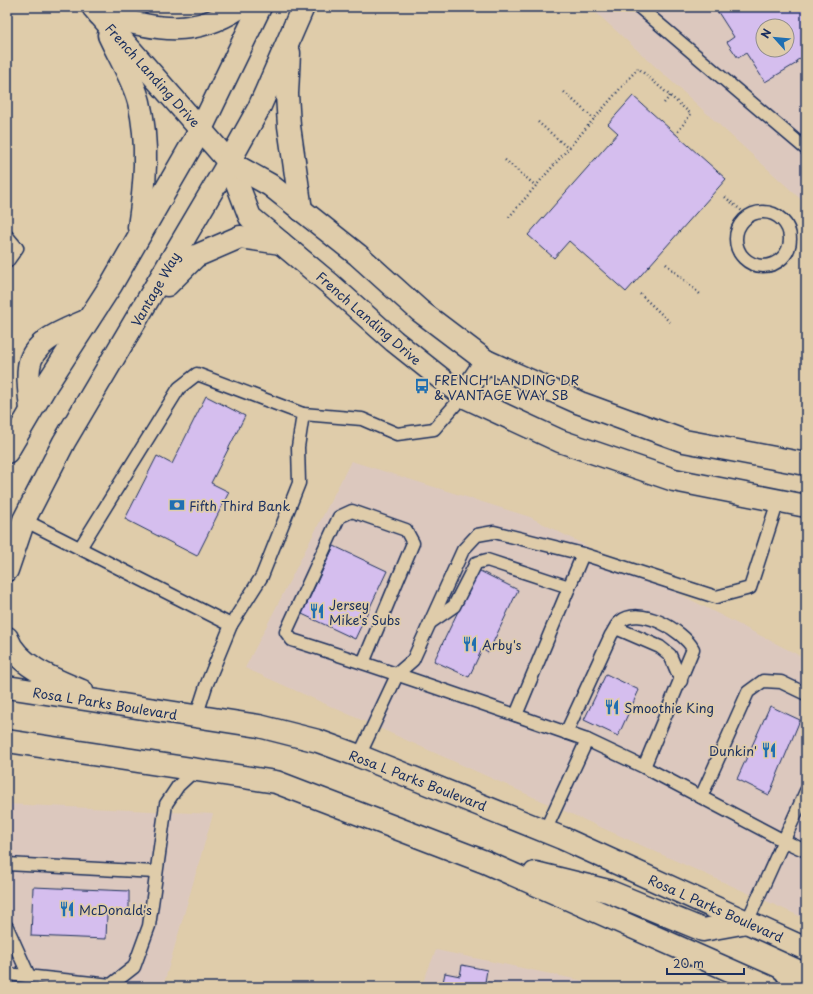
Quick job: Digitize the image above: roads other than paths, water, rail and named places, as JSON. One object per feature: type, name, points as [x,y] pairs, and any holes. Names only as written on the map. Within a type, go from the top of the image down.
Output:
[{"type":"street","points":[[96,11],[143,25],[185,29],[208,24],[224,18],[240,7]]},
{"type":"street","points":[[7,452],[31,410],[111,285],[201,129],[260,7]]},
{"type":"street","name":"Vantage Way","points":[[7,570],[24,520],[64,442],[142,312],[259,108],[290,40],[303,7]]},
{"type":"street","points":[[96,11],[138,101],[144,129],[145,184],[138,237]]},
{"type":"street","name":"French Landing Drive","points":[[96,11],[229,162],[250,217],[330,284],[394,341],[463,396],[560,441],[674,480],[806,506]]},
{"type":"street","points":[[290,40],[287,94],[289,126],[302,210]]},
{"type":"street","name":"French Landing Drive","points":[[229,162],[270,185],[358,255],[420,311],[486,361],[580,402],[684,441],[806,464]]},
{"type":"street","points":[[142,312],[196,256],[240,237],[280,243]]},
{"type":"street","points":[[463,396],[486,361]]},
{"type":"street","points":[[7,638],[11,648],[42,674],[112,704]]},
{"type":"street","name":"Rosa L Parks Boulevard","points":[[7,687],[259,726],[318,742],[359,756],[545,831],[806,949]]},
{"type":"street","points":[[7,741],[276,782],[478,859],[768,987]]},
{"type":"street","points":[[478,859],[608,890],[703,930],[748,922]]},
{"type":"lane","points":[[639,7],[806,149]]},
{"type":"lane","points":[[755,213],[770,213],[779,217],[786,225],[790,236],[789,246],[785,255],[778,262],[772,265],[759,266],[746,261],[740,254],[735,241],[736,233],[741,223],[748,216],[755,213]]},
{"type":"lane","points":[[7,236],[17,248],[7,262]]},
{"type":"lane","points":[[80,548],[179,388],[197,374],[303,414],[362,419],[397,434],[434,429],[463,396]]},
{"type":"lane","points":[[196,717],[206,686],[231,625],[262,576],[299,483],[298,447],[303,414]]},
{"type":"lane","points":[[359,756],[398,674],[414,660],[463,550],[477,535],[494,532],[583,554],[716,597],[750,588],[778,501]]},
{"type":"lane","points":[[363,663],[414,543],[406,530],[352,511],[339,517],[286,632],[292,640],[363,663],[398,674],[587,740],[644,767],[784,841],[806,851]]},
{"type":"lane","points":[[24,520],[231,625]]},
{"type":"lane","points":[[516,715],[583,554]]},
{"type":"lane","points":[[430,622],[454,606],[476,563],[487,560],[569,587]]},
{"type":"lane","points":[[566,733],[619,622],[632,616],[646,616],[681,634],[689,640],[693,649],[644,767]]},
{"type":"lane","points":[[616,628],[660,647],[670,655],[681,681]]},
{"type":"lane","points":[[701,797],[748,692],[763,681],[781,682],[806,694]]},
{"type":"lane","points":[[545,831],[587,740]]},
{"type":"lane","points":[[7,974],[112,985],[134,967],[149,926],[155,872],[166,804],[178,786],[195,770]]},
{"type":"lane","points":[[748,922],[806,791]]},
{"type":"lane","points":[[9,866],[155,872]]},
{"type":"lane","points":[[7,927],[29,976]]},
{"type":"place","name":"FRENCH LANDING DR & VANTAGE WAY SB","points":[[422,386]]},
{"type":"place","name":"Fifth Third Bank","points":[[177,505]]},
{"type":"place","name":"Jersey Mike's Subs","points":[[317,611]]},
{"type":"place","name":"Arby's","points":[[470,644]]},
{"type":"place","name":"Smoothie King","points":[[612,707]]},
{"type":"place","name":"Dunkin'","points":[[769,750]]},
{"type":"place","name":"McDonald's","points":[[67,909]]}]
